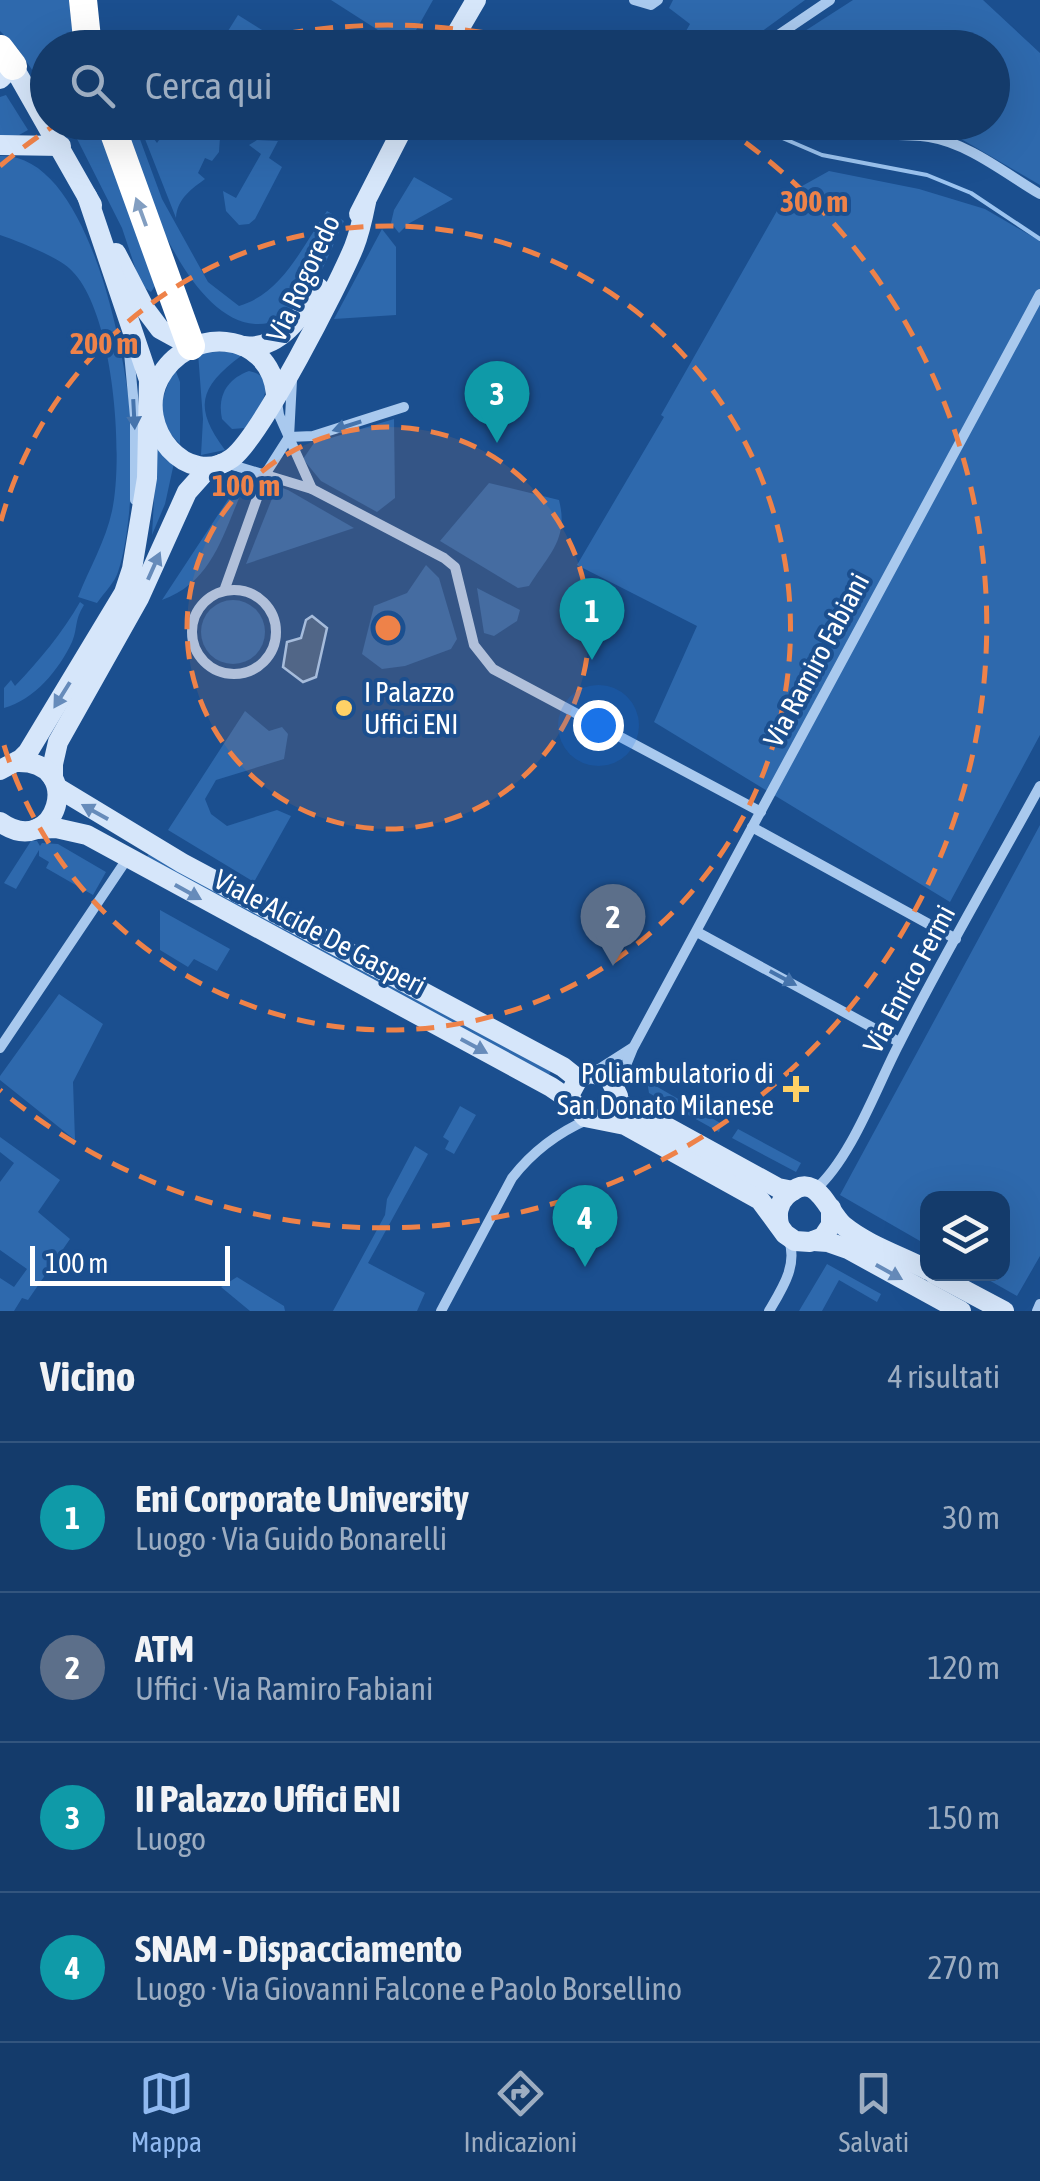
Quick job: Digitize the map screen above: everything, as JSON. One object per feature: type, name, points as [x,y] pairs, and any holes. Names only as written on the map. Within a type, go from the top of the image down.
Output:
[{"type":"highway","points":[[83,0],[86,30]]},
{"type":"highway","points":[[117,140],[191,346]]},
{"type":"street","points":[[458,30],[476,0]]},
{"type":"street","points":[[634,0],[654,3]]},
{"type":"street","points":[[786,30],[830,0]]},
{"type":"street","points":[[4,65],[30,102]]},
{"type":"street","points":[[57,140],[145,310],[160,329],[191,346]]},
{"type":"street","points":[[366,202],[397,140]]},
{"type":"street","points":[[944,140],[1040,194]]},
{"type":"street","points":[[0,145],[61,146]]},
{"type":"street","points":[[88,196],[149,380],[160,436],[179,457],[203,465],[222,464],[266,474],[312,488],[455,567],[474,645],[494,668],[761,812]]},
{"type":"street","name":"Via Rogoredo","points":[[242,346],[256,347],[274,340],[304,314],[366,202]]},
{"type":"street","name":"Via Rogoredo","points":[[276,394],[355,246],[366,202]]},
{"type":"street","name":"Via Ramiro Fabiani","points":[[617,1096],[618,1078],[633,1048],[1040,294]]},
{"type":"street","points":[[126,316],[135,417],[132,569]]},
{"type":"street","points":[[8,766],[28,752],[113,614],[132,569],[148,478],[152,401],[170,362],[191,346],[222,340],[254,352],[274,380],[279,414],[312,488]]},
{"type":"street","points":[[224,591],[258,597],[274,618],[274,644],[259,666],[248,672],[216,670],[199,656],[194,644],[194,619],[209,598],[224,591],[266,474],[289,437],[290,388],[298,355]]},
{"type":"street","points":[[3,846],[33,830],[55,811],[53,764],[58,742],[139,598],[184,498],[204,473],[222,464],[248,441],[276,394]]},
{"type":"street","points":[[289,437],[313,436],[404,407]]},
{"type":"street","name":"Viale Alcide De Gasperi","points":[[8,766],[38,764],[56,783],[166,854],[564,1067],[584,1076],[609,1077],[617,1096],[764,1203],[784,1231]]},
{"type":"street","name":"Via Enrico Fermi","points":[[814,1190],[828,1178],[843,1154],[1040,786]]},
{"type":"street","name":"Viale Alcide De Gasperi","points":[[0,822],[10,829],[56,828],[87,835],[551,1087],[584,1115],[625,1126],[792,1191]]},
{"type":"street","points":[[752,828],[956,939]]},
{"type":"street","points":[[0,1048],[127,859]]},
{"type":"street","points":[[697,932],[900,1042]]},
{"type":"street","points":[[584,1115],[572,1090],[584,1076],[633,1048]]},
{"type":"street","points":[[441,1311],[518,1170],[584,1115],[611,1113],[617,1096]]},
{"type":"street","points":[[769,1311],[792,1263],[779,1206],[792,1191],[814,1190],[826,1198],[848,1229],[920,1266]]},
{"type":"street","points":[[814,1242],[830,1227],[831,1208]]},
{"type":"street","points":[[784,1231],[798,1242],[828,1242],[848,1250],[960,1311]]},
{"type":"street","points":[[948,1281],[1004,1311]]},
{"type":"shaded area","points":[[0,0],[69,0],[72,30],[30,30],[30,67],[0,31]]},
{"type":"shaded area","points":[[331,0],[433,0],[416,30],[378,30]]},
{"type":"shaded area","points":[[673,0],[805,0],[764,30],[687,30],[690,24],[669,8]]},
{"type":"shaded area","points":[[853,0],[983,0],[1040,53],[1040,185],[963,140],[1010,140],[1010,30],[806,30]]},
{"type":"shaded area","points":[[238,15],[262,30],[229,30]]},
{"type":"shaded area","points":[[6,95],[28,130],[0,137],[0,97]]},
{"type":"shaded area","points":[[78,140],[104,140],[155,286],[151,292],[141,285],[122,228]]},
{"type":"shaded area","points":[[128,140],[140,140],[162,199],[208,282],[239,306],[254,300],[280,279],[327,211],[344,221],[304,299],[277,320],[255,324],[230,316],[187,273],[140,177]]},
{"type":"shaded area","points":[[145,140],[220,140],[219,152],[212,161],[205,158],[198,173],[205,179],[182,199],[176,218]]},
{"type":"shaded area","points":[[257,140],[278,141],[269,158],[282,167],[255,219],[239,225],[226,211],[223,191],[236,198],[261,154],[249,145]]},
{"type":"shaded area","points":[[0,156],[32,164],[59,188],[81,225],[99,268],[123,362],[132,435],[125,541],[118,572],[97,603],[78,597],[106,533],[115,486],[116,420],[106,348],[84,287],[69,268],[0,235]]},
{"type":"shaded area","points":[[829,171],[919,189],[985,209],[1040,241],[1040,735],[950,902],[654,722],[697,626],[577,565],[786,195]]},
{"type":"shaded area","points":[[414,177],[453,199],[399,233],[391,223],[394,210]]},
{"type":"shaded area","points":[[382,229],[396,247],[396,315],[334,319]]},
{"type":"shaded area","points":[[232,351],[241,356],[216,378],[205,399],[208,422],[225,450],[201,455],[203,419],[198,353]]},
{"type":"shaded area","points":[[175,369],[180,382],[180,444],[162,417],[166,389]]},
{"type":"shaded area","points":[[249,371],[264,380],[264,396],[245,428],[232,429],[222,419],[225,389]]},
{"type":"shaded area","points":[[394,419],[395,498],[377,512],[321,481],[303,459],[314,443]]},
{"type":"shaded area","points":[[157,447],[174,463],[165,504],[152,535]]},
{"type":"shaded area","points":[[489,483],[559,500],[559,536],[529,586],[518,588],[440,541]]},
{"type":"shaded area","points":[[245,485],[206,567],[180,591],[162,600],[233,492]]},
{"type":"shaded area","points":[[277,486],[288,490],[354,528],[246,564]]},
{"type":"shaded area","points":[[426,565],[439,578],[457,639],[451,649],[405,666],[382,669],[362,654],[374,606],[407,593]]},
{"type":"shaded area","points":[[477,588],[520,610],[517,621],[494,636],[484,633]]},
{"type":"shaded area","points":[[233,600],[255,610],[265,632],[255,654],[233,664],[211,654],[201,632],[211,610]]},
{"type":"shaded area","points":[[80,602],[84,605],[74,637],[60,663],[35,691],[4,708],[4,688],[11,680],[15,686],[33,667]]},
{"type":"shaded area","points":[[312,616],[327,628],[316,677],[303,682],[283,667],[287,642],[301,638],[306,620]]},
{"type":"shaded area","points":[[245,711],[269,731],[282,727],[288,734],[284,759],[216,780],[205,799],[211,814],[227,826],[277,810],[291,816],[254,882],[168,830]]},
{"type":"shaded area","points":[[1040,825],[1040,1256],[1017,1296],[990,1281],[1010,1281],[1010,1191],[920,1191],[920,1241],[840,1195]]},
{"type":"shaded area","points":[[31,841],[40,846],[58,844],[106,872],[93,895],[46,868],[49,862],[39,856],[39,850],[16,889],[4,883]]},
{"type":"shaded area","points":[[149,853],[552,1069],[549,1075],[145,861]]},
{"type":"shaded area","points":[[160,910],[230,949],[217,971],[194,959],[188,967],[160,950]]},
{"type":"shaded area","points":[[59,994],[103,1024],[73,1082],[75,1140],[0,1080]]},
{"type":"shaded area","points":[[647,1081],[722,1124],[719,1132],[649,1093]]},
{"type":"shaded area","points":[[460,1106],[476,1115],[454,1154],[445,1149],[449,1141],[443,1137]]},
{"type":"shaded area","points":[[738,1129],[801,1163],[796,1172],[732,1138]]},
{"type":"shaded area","points":[[0,1137],[60,1180],[38,1212],[70,1239],[28,1300],[22,1298],[14,1311],[0,1311],[0,1278],[14,1287],[27,1269],[0,1250],[0,1182],[14,1163],[0,1152]]},
{"type":"shaded area","points":[[415,1146],[428,1154],[368,1263],[425,1293],[417,1311],[333,1311],[385,1215],[387,1199]]},
{"type":"shaded area","points":[[827,1264],[881,1294],[877,1302],[839,1280],[822,1311],[799,1311]]},
{"type":"shaded area","points":[[237,1277],[284,1306],[285,1311],[250,1311],[221,1287]]},
{"type":"waterway","points":[[787,140],[822,155],[927,175],[971,193],[1040,239]]},
{"type":"place","name":"II Palazzo Uffici ENI","points":[[497,443]]},
{"type":"place","name":"Eni Corporate University","points":[[592,660]]},
{"type":"place","name":"I Palazzo Uffici ENI","points":[[344,708]]},
{"type":"place","name":"ATM","points":[[613,966]]},
{"type":"place","name":"Poliambulatorio di San Donato Milanese","points":[[796,1089]]},
{"type":"place","name":"SNAM - Dispacciamento","points":[[585,1267]]}]
